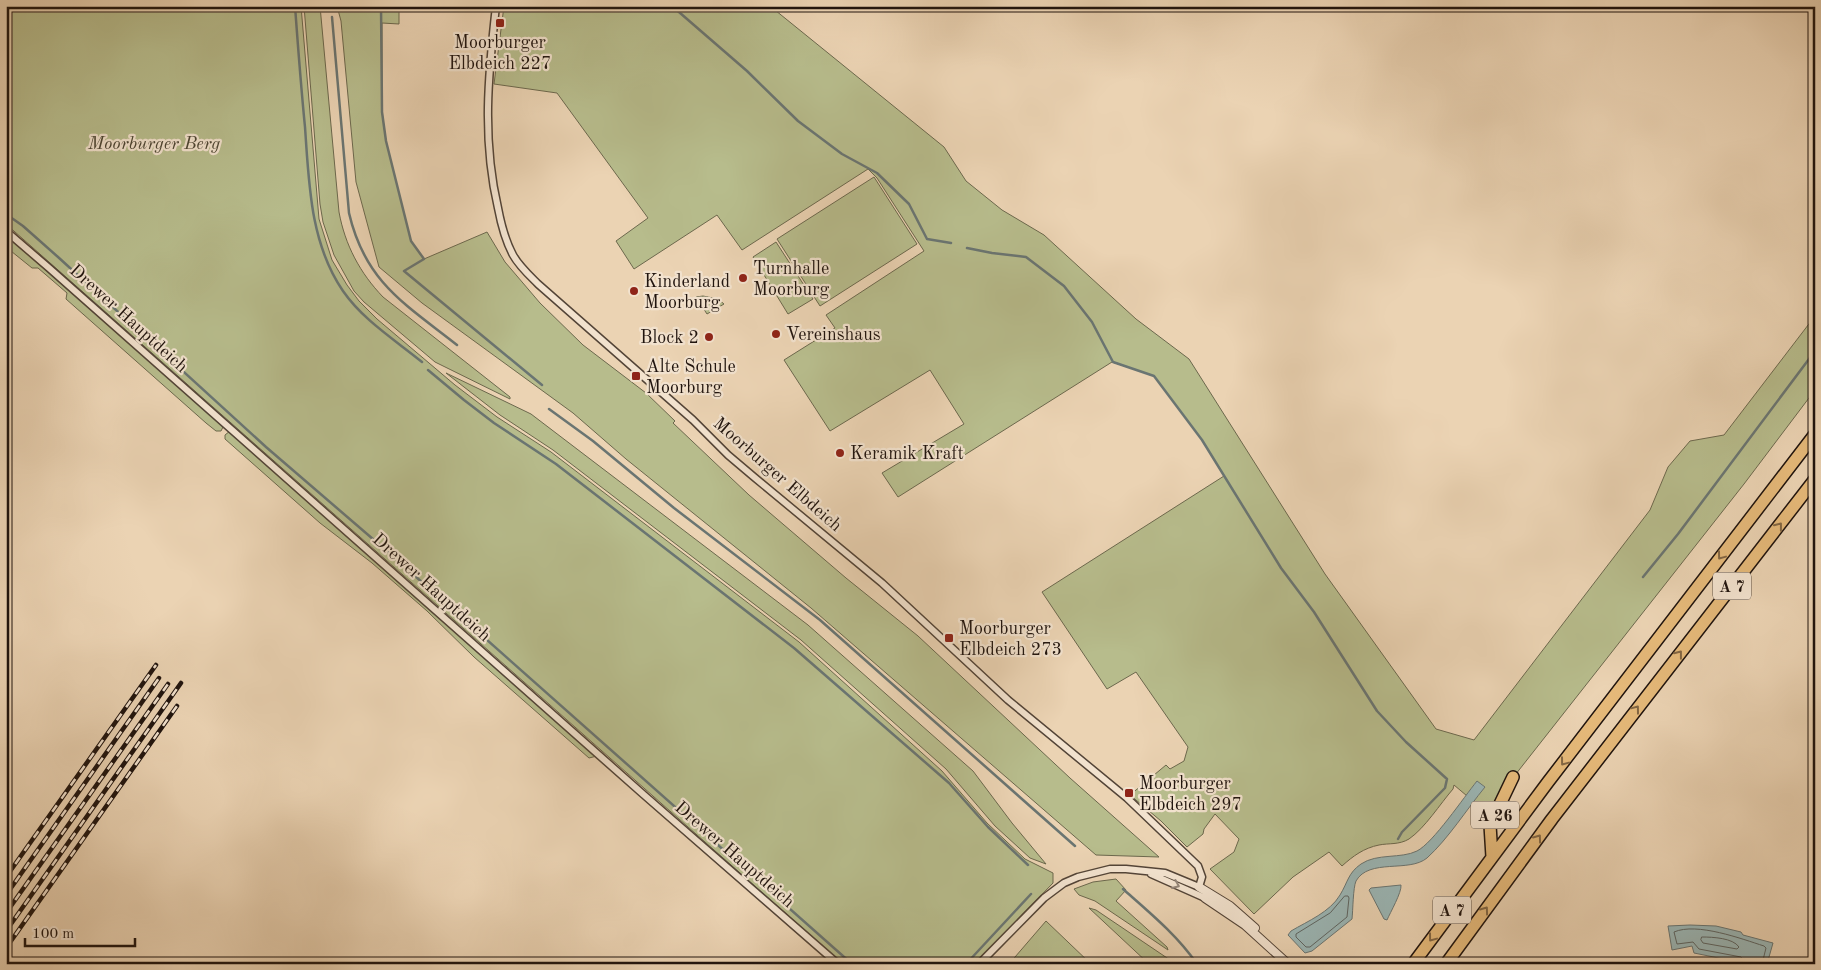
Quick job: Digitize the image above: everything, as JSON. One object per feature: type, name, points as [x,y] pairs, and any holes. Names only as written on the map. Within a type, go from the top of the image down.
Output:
[{"type":"highway","name":"A 7","points":[[1413,964],[1492,857],[1815,434]]},
{"type":"highway","name":"A 7","points":[[1446,964],[1552,819],[1815,479]]},
{"type":"highway","name":"A 26","points":[[1492,857],[1490,825],[1513,777]]},
{"type":"street","name":"Moorburger Elbdeich","points":[[496,6],[486,119],[491,179],[507,243],[517,262],[538,284],[693,420],[734,460],[882,583],[1008,700],[1127,798],[1198,866],[1202,876],[1199,887],[1205,898],[1233,916],[1288,964]]},
{"type":"street","name":"Drewer Hauptdeich","points":[[6,231],[838,964]]},
{"type":"street","points":[[979,964],[1044,898],[1064,883],[1085,875],[1110,869],[1147,872],[1171,875],[1199,887]]},
{"type":"street","points":[[1147,872],[1205,898]]},
{"type":"street","name":"Moorburger Elbdeich","points":[[1199,887],[1238,912],[1253,926],[1264,942]]},
{"type":"green space","name":"Moorburger Berg","points":[[6,6],[301,6],[319,219],[332,260],[359,301],[377,319],[455,385],[497,417],[551,452],[799,642],[942,771],[987,823],[1025,859],[1053,873],[1053,883],[974,964],[843,964],[6,224]]},
{"type":"green space","points":[[304,6],[320,6],[339,212],[349,247],[367,278],[383,297],[510,397],[510,399],[435,362],[364,302],[354,291],[334,255],[323,222],[320,204]]},
{"type":"green space","points":[[337,6],[399,6],[399,24],[382,23],[382,112],[386,141],[411,241],[424,259],[487,232],[505,262],[540,303],[583,345],[646,393],[675,421],[673,423],[749,495],[846,578],[918,636],[1070,778],[1159,857],[1096,855],[811,608],[626,459],[573,413],[422,303],[379,267],[356,182],[341,21]]},
{"type":"green space","points":[[504,6],[770,6],[944,147],[966,181],[1002,210],[1044,235],[1136,319],[1189,359],[1325,574],[1436,729],[1474,740],[1650,510],[1668,467],[1690,441],[1724,435],[1815,316],[1815,390],[1744,484],[1486,812],[1454,785],[1453,789],[1427,822],[1409,839],[1368,848],[1342,866],[1329,852],[1293,877],[1254,914],[1210,869],[1234,852],[1239,839],[1215,814],[1204,829],[1203,834],[1187,847],[1161,821],[1130,795],[1166,765],[1170,769],[1184,761],[1188,747],[1136,672],[1107,689],[1042,592],[1224,476],[1202,440],[1154,376],[1112,362],[898,497],[882,473],[964,424],[930,370],[830,431],[784,360],[835,328],[826,315],[924,251],[877,178],[868,169],[742,250],[717,215],[634,269],[616,241],[648,218],[557,93],[494,84]]},
{"type":"green space","points":[[874,177],[917,244],[820,306],[777,239]]},
{"type":"green space","points":[[6,234],[224,425],[221,431],[216,431],[206,423],[66,299],[67,293],[38,268],[32,268],[6,247]]},
{"type":"green space","points":[[776,242],[813,299],[788,314],[753,257]]},
{"type":"green space","points":[[703,296],[718,299],[724,304],[707,314],[696,297]]},
{"type":"green space","points":[[446,373],[531,414],[808,625],[973,771],[1046,864],[1030,858],[995,826],[946,769],[801,640],[553,450],[500,415]]},
{"type":"green space","points":[[230,431],[597,756],[589,758],[474,657],[427,611],[372,563],[320,523],[225,439],[225,435]]},
{"type":"green space","points":[[1116,879],[1126,890],[1116,901],[1168,950],[1095,901],[1079,895],[1074,889],[1093,882]]},
{"type":"green space","points":[[1089,908],[1096,910],[1176,964],[1149,964]]},
{"type":"green space","points":[[1046,921],[1091,964],[1009,964]]},
{"type":"water","points":[[1477,781],[1485,787],[1450,833],[1427,858],[1410,865],[1379,868],[1362,874],[1355,884],[1352,919],[1312,951],[1305,953],[1288,935],[1291,931],[1318,916],[1331,906],[1340,895],[1351,874],[1361,864],[1374,858],[1411,853],[1424,846],[1440,830]]},
{"type":"water","points":[[1401,885],[1398,897],[1387,920],[1384,919],[1369,890],[1371,888]]},
{"type":"water","points":[[1668,926],[1716,926],[1773,943],[1767,964],[1748,964],[1694,953],[1692,946],[1672,950]]},
{"type":"waterway","points":[[295,6],[310,191],[313,212],[324,253],[332,272],[351,301],[380,329],[422,362]]},
{"type":"waterway","points":[[381,6],[382,112],[386,141],[411,241],[424,259],[404,271],[542,385]]},
{"type":"waterway","points":[[672,6],[747,71],[798,121],[842,154],[877,173],[909,204],[927,239],[951,243]]},
{"type":"waterway","points":[[332,17],[349,213],[356,237],[365,257],[389,289],[420,317],[457,345]]},
{"type":"waterway","points":[[6,214],[23,226],[58,257],[266,447],[388,552],[852,964]]},
{"type":"waterway","points":[[967,248],[1026,257],[1064,286],[1092,322],[1113,362],[1154,376],[1202,440],[1281,568],[1314,612],[1377,711],[1406,742],[1447,779],[1445,788],[1402,832],[1398,839]]},
{"type":"waterway","points":[[1643,577],[1678,534],[1815,351]]},
{"type":"waterway","points":[[428,370],[494,423],[556,464],[794,648],[949,783],[988,827],[1028,865]]},
{"type":"waterway","points":[[549,409],[593,441],[674,508],[820,620],[1075,846]]},
{"type":"waterway","points":[[1123,889],[1172,934],[1197,964]]},
{"type":"waterway","points":[[966,964],[1031,894]]},
{"type":"waterway","points":[[1612,964],[1616,959]]},
{"type":"railway","points":[[6,877],[156,665]]},
{"type":"railway","points":[[6,895],[159,678]]},
{"type":"railway","points":[[6,931],[181,683]]},
{"type":"railway","points":[[6,913],[168,684]]},
{"type":"railway","points":[[6,948],[177,706]]},
{"type":"place","name":"Moorburger Elbdeich 227","points":[[500,23]]},
{"type":"place","name":"Turnhalle Moorburg","points":[[743,278]]},
{"type":"place","name":"Kinderland Moorburg","points":[[634,291]]},
{"type":"place","name":"Vereinshaus","points":[[776,334]]},
{"type":"place","name":"Block 2","points":[[709,337]]},
{"type":"place","name":"Alte Schule Moorburg","points":[[636,376]]},
{"type":"place","name":"Keramik Kraft","points":[[840,453]]},
{"type":"place","name":"Moorburger Elbdeich 273","points":[[949,638]]},
{"type":"place","name":"Moorburger Elbdeich 297","points":[[1129,793]]}]
